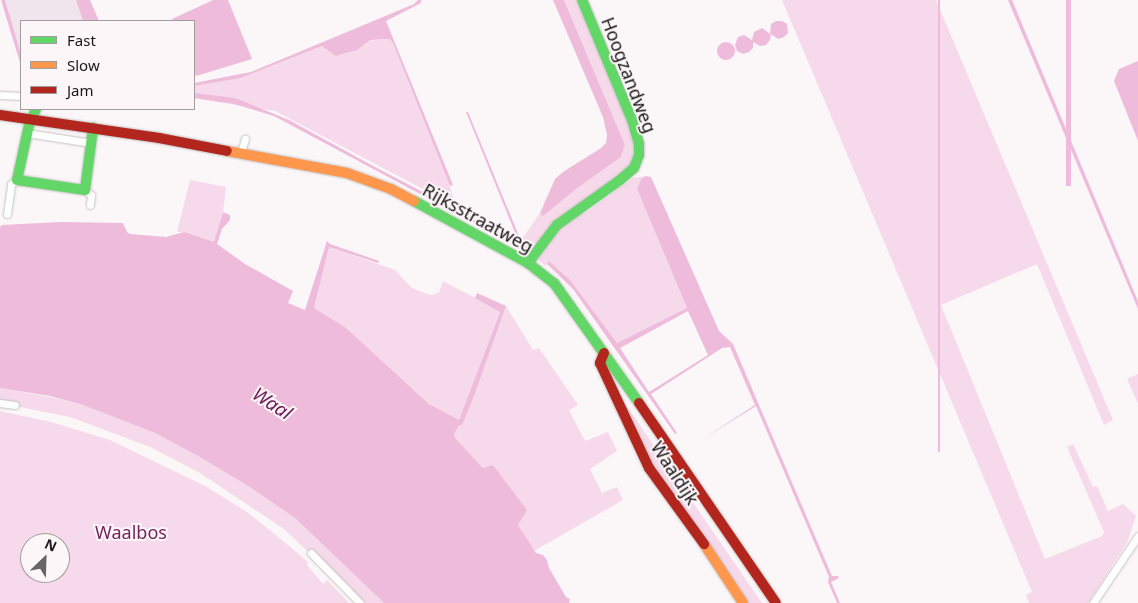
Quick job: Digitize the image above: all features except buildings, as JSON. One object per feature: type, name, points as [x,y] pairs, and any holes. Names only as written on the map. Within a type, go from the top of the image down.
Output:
[{"type":"street","name":"Hoogzandweg","points":[[528,263],[557,225],[620,180],[634,168],[639,156],[639,144],[632,120],[582,0]]},
{"type":"street","points":[[0,95],[20,96]]},
{"type":"street","points":[[18,180],[27,133],[36,110]]},
{"type":"street","name":"Rijksstraatweg","points":[[0,115],[241,152],[324,168],[375,182],[528,263],[544,274],[564,295],[776,603]]},
{"type":"street","points":[[85,190],[93,128]]},
{"type":"street","points":[[27,133],[91,143]]},
{"type":"street","points":[[241,152],[245,139]]},
{"type":"street","points":[[7,214],[11,184],[18,180],[85,190],[91,195],[90,205]]},
{"type":"street","name":"Waaldijk","points":[[604,353],[600,363],[649,468],[671,501],[715,558],[743,603]]},
{"type":"street","points":[[0,404],[15,405]]},
{"type":"street","points":[[1093,603],[1138,536]]},
{"type":"street","points":[[310,553],[360,603]]},
{"type":"shaded area","points":[[5,0],[76,0],[83,20],[20,20],[20,51]]},
{"type":"green space","points":[[564,0],[576,0],[628,122],[634,145],[634,153],[631,162],[624,172],[526,253],[488,229],[520,242],[540,213],[543,215],[621,157],[625,145]]},
{"type":"green space","points":[[782,0],[936,0],[1113,420],[1104,425],[1037,264],[941,305],[1045,559],[1102,536],[1104,532],[1067,447],[1073,444],[1093,487],[1097,486],[1108,511],[1123,504],[1136,516],[1127,543],[1088,603],[1029,603],[1026,595],[1032,592]]},
{"type":"green space","points":[[390,39],[393,43],[450,186],[455,206],[275,111],[195,98],[195,86],[241,78],[322,46],[339,55],[351,52],[367,41]]},
{"type":"green space","points":[[646,176],[641,179],[637,189],[687,308],[617,343],[564,274],[549,262],[546,266],[537,259],[540,251],[568,220],[587,212],[633,178]]},
{"type":"green space","points":[[190,180],[226,187],[223,212],[214,243],[184,232],[177,232]]},
{"type":"green space","points":[[329,247],[395,270],[412,288],[427,294],[433,295],[439,292],[443,281],[500,311],[459,420],[429,404],[345,327],[314,308]]},
{"type":"green space","points":[[506,306],[533,350],[539,348],[578,405],[569,410],[585,441],[608,432],[617,451],[590,469],[602,493],[617,487],[623,500],[534,551],[518,525],[526,509],[493,465],[483,468],[455,439],[454,434],[474,396]]},
{"type":"green space","points":[[1138,374],[1138,404],[1127,379]]},
{"type":"green space","points":[[611,383],[762,603],[745,603],[696,525],[684,514],[645,456]]},
{"type":"green space","points":[[0,388],[83,405],[155,433],[198,456],[245,484],[295,518],[384,603],[362,603],[284,529],[200,473],[150,447],[70,417],[0,403]]},
{"type":"green space","name":"Waalbos","points":[[0,411],[51,422],[110,440],[205,486],[247,512],[277,536],[308,562],[307,565],[323,584],[327,580],[349,603],[0,603]]},
{"type":"water","points":[[1,0],[5,0],[20,51],[20,63]]},
{"type":"water","points":[[76,0],[90,0],[99,20],[83,20]]},
{"type":"water","points":[[213,0],[228,0],[252,59],[196,76],[195,20],[172,19]]},
{"type":"water","points":[[421,0],[421,3],[386,21],[453,185],[450,186],[390,39],[370,40],[357,50],[336,56],[322,46],[241,78],[195,86],[195,83],[251,72]]},
{"type":"water","points":[[553,0],[564,0],[625,145],[621,157],[576,189],[543,216],[540,213],[555,179],[601,148],[606,143],[607,135],[603,117]]},
{"type":"water","points":[[938,0],[940,0],[940,452],[938,452]]},
{"type":"water","points":[[1008,0],[1012,0],[1138,301],[1138,309]]},
{"type":"water","points":[[1066,0],[1071,0],[1071,186],[1066,186]]},
{"type":"water","points":[[776,21],[782,21],[787,24],[788,33],[784,37],[778,39],[771,34],[770,40],[766,45],[760,46],[753,42],[753,48],[749,52],[743,54],[737,51],[735,45],[738,37],[744,35],[752,40],[754,32],[762,28],[770,34],[771,24]]},
{"type":"water","points":[[722,42],[730,42],[735,47],[733,58],[722,60],[717,55],[717,47]]},
{"type":"water","points":[[1138,61],[1138,141],[1114,81],[1119,69]]},
{"type":"water","points":[[195,93],[235,98],[289,120],[375,167],[511,238],[515,238],[516,235],[466,112],[468,112],[521,241],[518,242],[478,225],[274,116],[234,104],[195,98]]},
{"type":"water","points":[[646,176],[651,177],[719,331],[733,344],[832,576],[838,576],[839,578],[831,582],[840,603],[837,603],[828,582],[829,577],[756,406],[701,440],[755,405],[730,347],[722,348],[651,394],[677,433],[675,434],[573,289],[547,264],[549,261],[570,280],[617,343],[687,308],[637,189],[641,179]],"holes":[[[688,311],[708,355],[649,392],[620,348]]]},
{"type":"water","name":"Waal","points":[[223,212],[230,215],[230,220],[222,229],[217,244],[245,264],[293,291],[288,303],[305,310],[327,241],[330,244],[379,261],[378,263],[329,247],[314,308],[345,327],[429,404],[459,420],[500,312],[475,298],[477,293],[506,306],[474,396],[462,425],[459,425],[454,434],[455,438],[483,468],[493,465],[527,510],[518,525],[536,553],[543,555],[547,560],[549,568],[566,597],[570,599],[569,603],[384,603],[295,518],[245,484],[198,456],[155,433],[83,405],[50,396],[0,388],[0,227],[2,225],[60,222],[123,223],[130,234],[166,237],[184,232],[214,242]]},
{"type":"traffic: fast","points":[[528,263],[557,225],[620,180],[634,168],[639,155],[639,144],[632,120],[582,0]]},
{"type":"traffic: fast","points":[[36,110],[29,125],[17,180],[85,190],[93,128]]},
{"type":"traffic: fast","points":[[414,201],[528,263],[554,283],[639,403]]},
{"type":"traffic: slow","points":[[227,151],[347,173],[391,189],[414,201]]},
{"type":"traffic: slow","points":[[704,544],[743,603]]},
{"type":"traffic: jam","points":[[0,115],[159,138],[227,151]]},
{"type":"traffic: jam","points":[[604,353],[600,363],[649,468],[704,544]]},
{"type":"traffic: jam","points":[[639,403],[776,603]]}]
